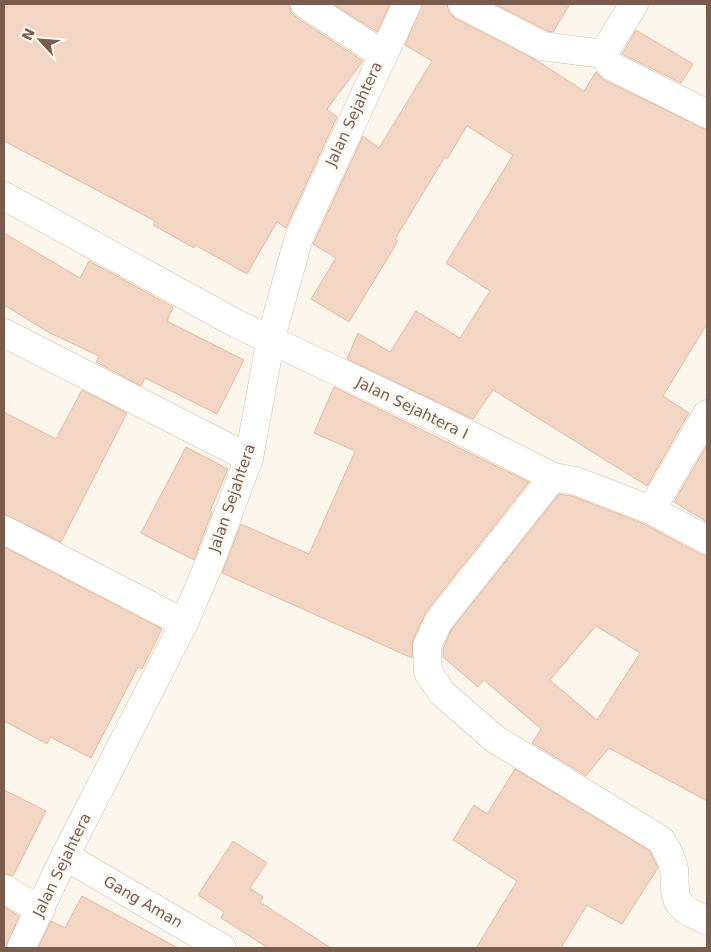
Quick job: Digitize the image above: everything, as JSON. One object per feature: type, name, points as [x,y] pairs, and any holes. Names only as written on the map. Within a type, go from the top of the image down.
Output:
[{"type":"street","points":[[305,4],[382,54]]},
{"type":"street","name":"Jalan Sejahtera","points":[[21,948],[41,910],[65,856],[184,623],[212,557],[249,458],[271,338],[299,236],[406,4]]},
{"type":"street","points":[[462,4],[542,46],[603,54],[611,66],[707,114]]},
{"type":"street","points":[[603,54],[634,4]]},
{"type":"street","name":"Jalan Sejahtera I","points":[[4,196],[237,324],[271,338],[553,477],[576,481],[650,510],[707,540]]},
{"type":"street","points":[[4,333],[249,458]]},
{"type":"street","points":[[650,510],[707,414]]},
{"type":"street","points":[[553,477],[438,622],[427,646],[428,672],[442,693],[495,739],[661,840],[671,856],[674,870],[675,895],[678,902],[686,910],[707,921]]},
{"type":"street","points":[[4,530],[184,623]]},
{"type":"street","name":"Gang Aman","points":[[65,856],[222,948]]},
{"type":"street","points":[[4,889],[41,910]]},
{"type":"building","points":[[4,4],[289,4],[291,12],[296,17],[363,61],[327,109],[337,117],[286,228],[277,222],[247,274],[195,245],[194,248],[153,225],[155,221],[4,141]]},
{"type":"building","points":[[333,4],[390,4],[377,32]]},
{"type":"building","points":[[422,4],[447,4],[449,12],[455,18],[536,60],[584,91],[596,72],[604,80],[707,130],[707,324],[663,396],[689,413],[647,486],[493,390],[473,419],[347,359],[358,333],[390,352],[416,311],[460,338],[490,291],[446,263],[513,155],[467,126],[447,159],[445,157],[395,239],[398,241],[349,322],[311,299],[336,258],[313,244],[363,136],[379,148],[432,61],[405,45]]},
{"type":"building","points":[[495,4],[570,4],[553,32],[547,31]]},
{"type":"building","points":[[636,30],[693,64],[681,83],[622,54]]},
{"type":"building","points":[[4,233],[80,278],[89,261],[93,263],[173,307],[167,321],[244,360],[217,414],[145,378],[141,386],[96,362],[99,356],[48,332],[4,305]]},
{"type":"building","points":[[334,387],[529,482],[426,612],[413,640],[412,658],[222,573],[241,524],[309,554],[355,451],[314,433]]},
{"type":"building","points":[[82,390],[127,413],[61,542],[4,514],[4,412],[56,439]]},
{"type":"building","points":[[707,445],[707,522],[674,502]]},
{"type":"building","points":[[186,447],[228,469],[210,511],[212,512],[194,560],[141,533]]},
{"type":"building","points":[[559,494],[572,496],[644,524],[707,556],[707,801],[609,748],[586,776],[532,743],[541,729],[484,680],[478,687],[443,657],[443,649],[451,630]],"holes":[[[596,626],[640,653],[597,720],[550,680]]]},
{"type":"building","points":[[4,547],[162,629],[142,669],[138,667],[91,758],[50,737],[47,744],[4,721]]},
{"type":"building","points":[[515,769],[650,851],[658,868],[622,924],[587,905],[561,948],[476,948],[517,881],[453,840],[474,805],[487,814]]},
{"type":"building","points":[[4,790],[46,811],[13,876],[4,873]]},
{"type":"building","points":[[233,841],[267,863],[250,888],[263,897],[260,902],[331,948],[268,948],[221,918],[224,912],[198,895]]},
{"type":"building","points":[[82,896],[178,948],[38,948],[51,921],[65,928]]},
{"type":"building","points":[[4,907],[19,916],[6,948],[4,948]]}]
